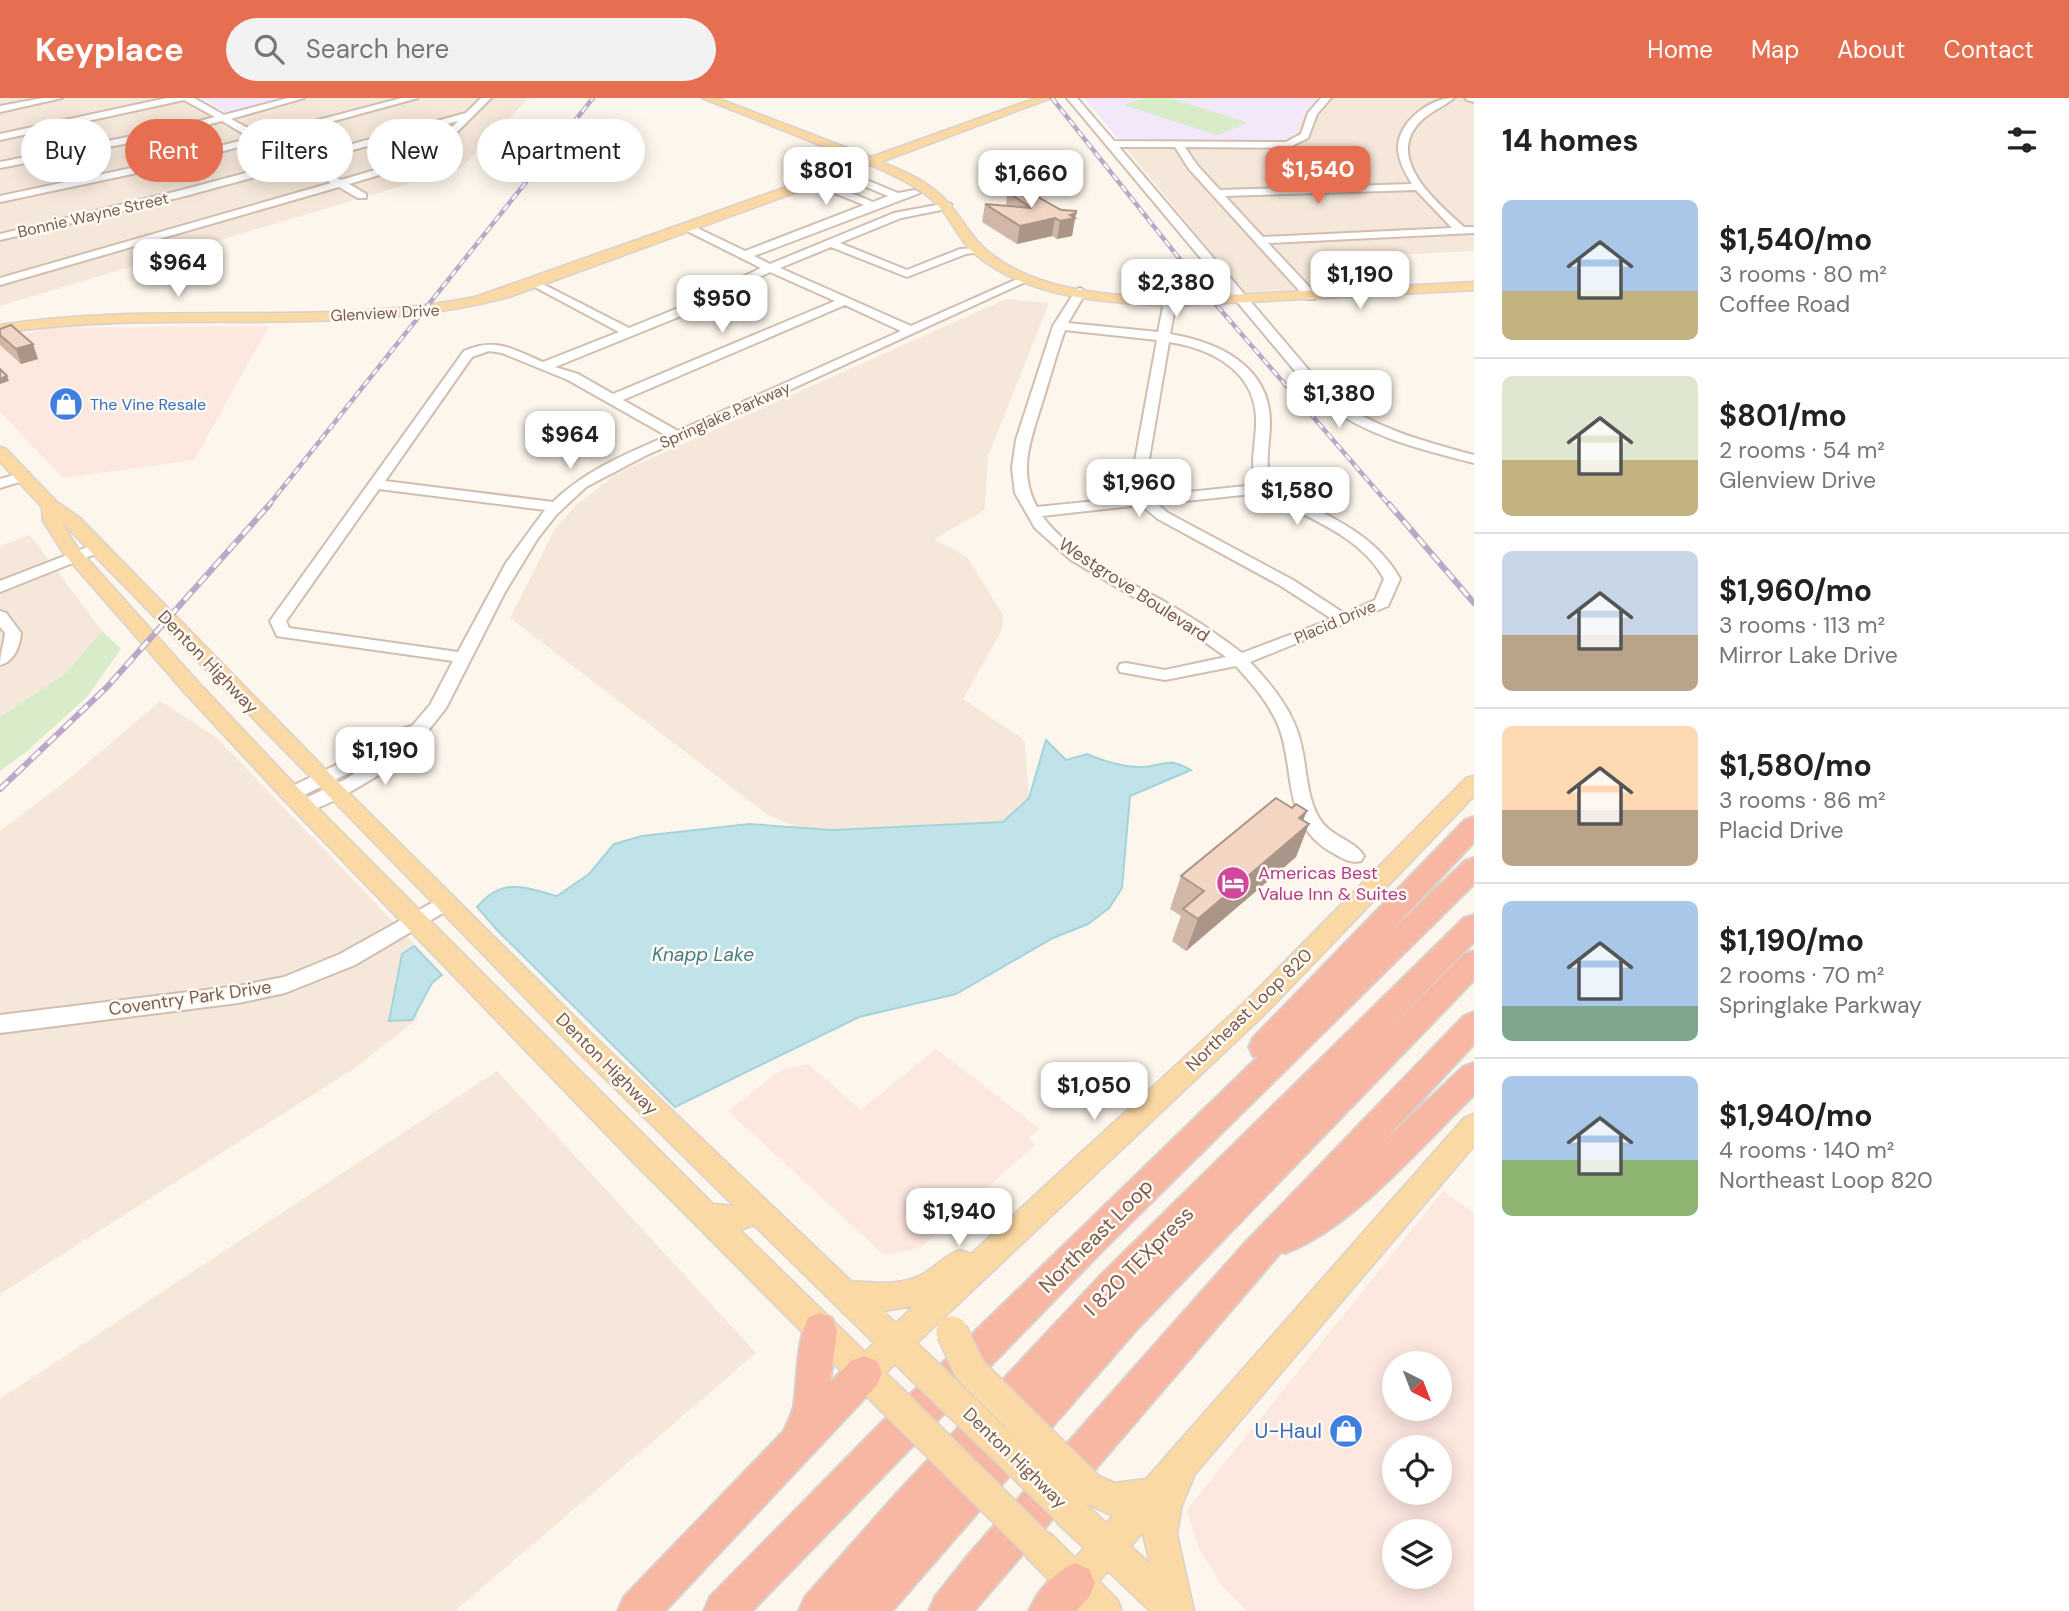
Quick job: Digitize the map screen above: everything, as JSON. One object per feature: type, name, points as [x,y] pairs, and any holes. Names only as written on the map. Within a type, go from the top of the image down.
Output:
[{"type":"highway","points":[[1202,1130],[1211,1102],[1474,826]]},
{"type":"highway","name":"Northeast Loop","points":[[724,1611],[872,1456],[1202,1130],[1474,868]]},
{"type":"highway","name":"I 820 TEXpress","points":[[820,1611],[911,1506],[1111,1288],[1474,925]]},
{"type":"highway","name":"I 820 TEXpress","points":[[866,1611],[934,1530],[1126,1316],[1474,962]]},
{"type":"highway","points":[[949,1611],[983,1568],[1256,1255],[1474,1024]]},
{"type":"highway","points":[[1256,1255],[1334,1209],[1474,1076]]},
{"type":"highway","points":[[799,1438],[812,1407],[811,1379],[820,1330]]},
{"type":"highway","points":[[638,1611],[799,1438],[864,1373]]},
{"type":"main road","points":[[707,98],[872,162],[921,185],[947,206],[978,250],[1005,268],[1053,286],[1120,299],[1170,302],[1474,286]]},
{"type":"main road","name":"Glenview Drive","points":[[0,329],[91,317],[373,316],[423,313],[480,301],[1042,99]]},
{"type":"main road","points":[[1005,268],[1005,288],[1053,286]]},
{"type":"main road","name":"Denton Highway","points":[[0,452],[51,506],[65,514],[328,786],[675,1132],[847,1294],[921,1368],[1079,1499],[1105,1546],[1176,1611]]},
{"type":"main road","name":"Denton Highway","points":[[51,506],[52,522],[76,556],[224,723],[298,801],[706,1216],[1039,1546],[1062,1597],[1105,1611]]},
{"type":"main road","name":"Northeast Loop 820","points":[[864,1373],[1257,1006],[1474,783]]},
{"type":"main road","points":[[1062,1597],[1105,1546],[1186,1460],[1474,1126]]},
{"type":"main road","points":[[706,1216],[734,1219],[759,1211]]},
{"type":"main road","points":[[847,1294],[880,1299],[905,1297],[929,1287],[971,1253],[997,1247]]},
{"type":"main road","points":[[956,1286],[952,1332],[970,1370],[1079,1499],[1114,1500],[1152,1495]]},
{"type":"main road","points":[[1176,1611],[1160,1534],[1166,1503],[1186,1460]]},
{"type":"street","points":[[0,109],[57,98]]},
{"type":"street","points":[[0,137],[180,98]]},
{"type":"street","points":[[187,98],[237,127]]},
{"type":"street","points":[[0,165],[9,158],[141,138],[299,98]]},
{"type":"street","points":[[334,119],[413,98]]},
{"type":"street","points":[[0,282],[341,185],[422,159],[486,98]]},
{"type":"street","points":[[1072,98],[1325,398],[1340,411],[1384,434],[1474,459]]},
{"type":"street","points":[[1113,144],[1288,145],[1305,136],[1313,113],[1325,98]]},
{"type":"street","points":[[1449,98],[1423,113],[1405,136],[1403,155],[1417,187],[1429,203],[1461,230]]},
{"type":"street","name":"Bonnie Wayne Street","points":[[353,146],[469,115]]},
{"type":"street","points":[[1178,144],[1193,167],[1311,296]]},
{"type":"street","points":[[0,199],[151,167],[237,145]]},
{"type":"street","name":"Bonnie Wayne Street","points":[[0,237],[181,194],[237,178]]},
{"type":"street","points":[[853,178],[897,196]]},
{"type":"street","points":[[336,182],[362,196]]},
{"type":"street","points":[[816,182],[898,215]]},
{"type":"street","points":[[1218,194],[1417,187]]},
{"type":"street","points":[[745,255],[897,196],[915,193]]},
{"type":"street","points":[[543,367],[687,309],[770,268],[898,215],[947,206]]},
{"type":"street","points":[[689,228],[770,268],[912,331]]},
{"type":"street","points":[[1259,240],[1474,230]]},
{"type":"street","points":[[831,243],[907,274],[964,251],[978,250]]},
{"type":"street","name":"Springlake Parkway","points":[[298,801],[417,743],[418,731],[437,708],[535,530],[556,507],[591,478],[1028,278]]},
{"type":"street","points":[[535,283],[628,332]]},
{"type":"street","name":"Westgrove Boulevard","points":[[1080,292],[1059,326],[1020,453],[1019,477],[1022,493],[1050,535],[1078,557],[1200,631],[1239,660],[1259,680],[1285,720],[1292,743],[1297,788],[1306,812],[1320,834],[1354,856]]},
{"type":"street","points":[[613,399],[845,301]]},
{"type":"street","points":[[1170,302],[1139,477],[1143,500],[1163,516],[1287,583],[1345,620]]},
{"type":"street","points":[[1034,512],[1264,488],[1258,471],[1262,407],[1245,374],[1235,362],[1203,346],[1164,338],[1059,326]]},
{"type":"street","points":[[466,658],[283,632],[278,621],[468,354],[493,345],[573,377],[678,436]]},
{"type":"street","points":[[0,484],[24,476]]},
{"type":"street","points":[[377,484],[556,507]]},
{"type":"street","name":"Placid Drive","points":[[1126,668],[1165,676],[1239,660],[1382,603],[1392,579],[1388,566],[1373,551],[1350,535],[1264,488]]},
{"type":"street","points":[[0,587],[98,548]]},
{"type":"street","points":[[0,616],[13,634],[12,645],[0,660]]},
{"type":"street","name":"Coventry Park Drive","points":[[0,1024],[249,993],[285,984],[339,962],[446,902]]},
{"type":"shaded area","points":[[0,98],[179,98],[213,118],[125,119],[125,139],[111,142],[111,119],[21,119],[21,158],[0,162]]},
{"type":"shaded area","points":[[200,98],[289,98],[227,113]]},
{"type":"shaded area","points":[[308,98],[529,98],[509,119],[477,119],[477,152],[463,166],[463,119],[367,119],[367,182],[414,182],[0,306],[0,167],[21,163],[21,182],[111,182],[111,146],[125,143],[125,182],[223,182],[223,119]]},
{"type":"shaded area","points":[[1084,98],[1317,98],[1291,140],[1269,143],[1120,141]]},
{"type":"shaded area","points":[[1317,98],[1474,98],[1474,251],[1334,258],[1343,263],[1336,269],[1352,287],[1244,292],[1120,141],[1269,143],[1296,135],[1300,122]]},
{"type":"shaded area","points":[[1006,299],[1049,303],[988,456],[985,510],[934,539],[967,557],[1003,615],[1002,630],[963,699],[1023,739],[1025,744],[1029,798],[1003,822],[832,830],[799,828],[768,815],[510,618],[555,529],[575,506],[616,474]]},
{"type":"shaded area","points":[[269,326],[194,460],[63,478],[0,412],[0,339],[52,328]]},
{"type":"shaded area","points":[[30,535],[102,631],[66,673],[0,717],[0,546]]},
{"type":"shaded area","points":[[160,701],[217,738],[423,953],[417,1019],[355,1068],[0,1294],[0,831],[70,778]]},
{"type":"shaded area","points":[[936,1049],[1040,1129],[1028,1138],[1035,1145],[920,1248],[884,1255],[728,1111],[782,1069],[808,1064],[861,1110]]},
{"type":"shaded area","points":[[497,1071],[756,1353],[455,1611],[0,1611],[0,1399]]},
{"type":"shaded area","points":[[1443,1191],[1474,1213],[1474,1611],[1247,1611],[1222,1586],[1198,1547],[1187,1510]]},
{"type":"green space","points":[[1143,98],[1170,98],[1248,123],[1217,135],[1124,105]]},
{"type":"green space","points":[[102,631],[121,649],[87,697],[25,753],[0,771],[0,717],[66,673]]},
{"type":"water","name":"Knapp Lake","points":[[1046,740],[1066,760],[1087,754],[1124,766],[1146,767],[1175,763],[1191,770],[1130,796],[1122,888],[1109,908],[1088,924],[1053,938],[956,994],[859,1017],[675,1107],[477,907],[496,891],[505,888],[524,888],[557,896],[589,874],[614,844],[642,836],[749,824],[832,830],[1003,822],[1029,798]]},
{"type":"water","points":[[414,946],[442,975],[432,983],[412,1020],[389,1021],[402,954]]},
{"type":"building","points":[[1024,189],[1061,210],[1076,211],[1070,215],[1075,218],[1060,221],[1055,218],[1020,226],[985,204],[1032,208],[1007,192]]},
{"type":"building","points":[[11,325],[33,344],[16,349],[0,335],[0,329]]},
{"type":"building","points":[[0,369],[7,376],[0,379]]},
{"type":"building","points":[[1276,798],[1292,808],[1296,804],[1307,811],[1299,818],[1309,824],[1198,919],[1183,909],[1204,891],[1181,876]]},
{"type":"railway","points":[[268,506],[593,98]]},
{"type":"railway","points":[[1052,98],[1213,301],[1390,506]]},
{"type":"railway","points":[[0,789],[107,687],[270,504]]},
{"type":"railway","points":[[1389,504],[1474,603]]},
{"type":"place","name":"The Vine Resale","points":[[66,404]]},
{"type":"place","name":"Americas Best Value Inn & Suites","points":[[1233,883]]},
{"type":"place","name":"U-Haul","points":[[1346,1431]]}]
